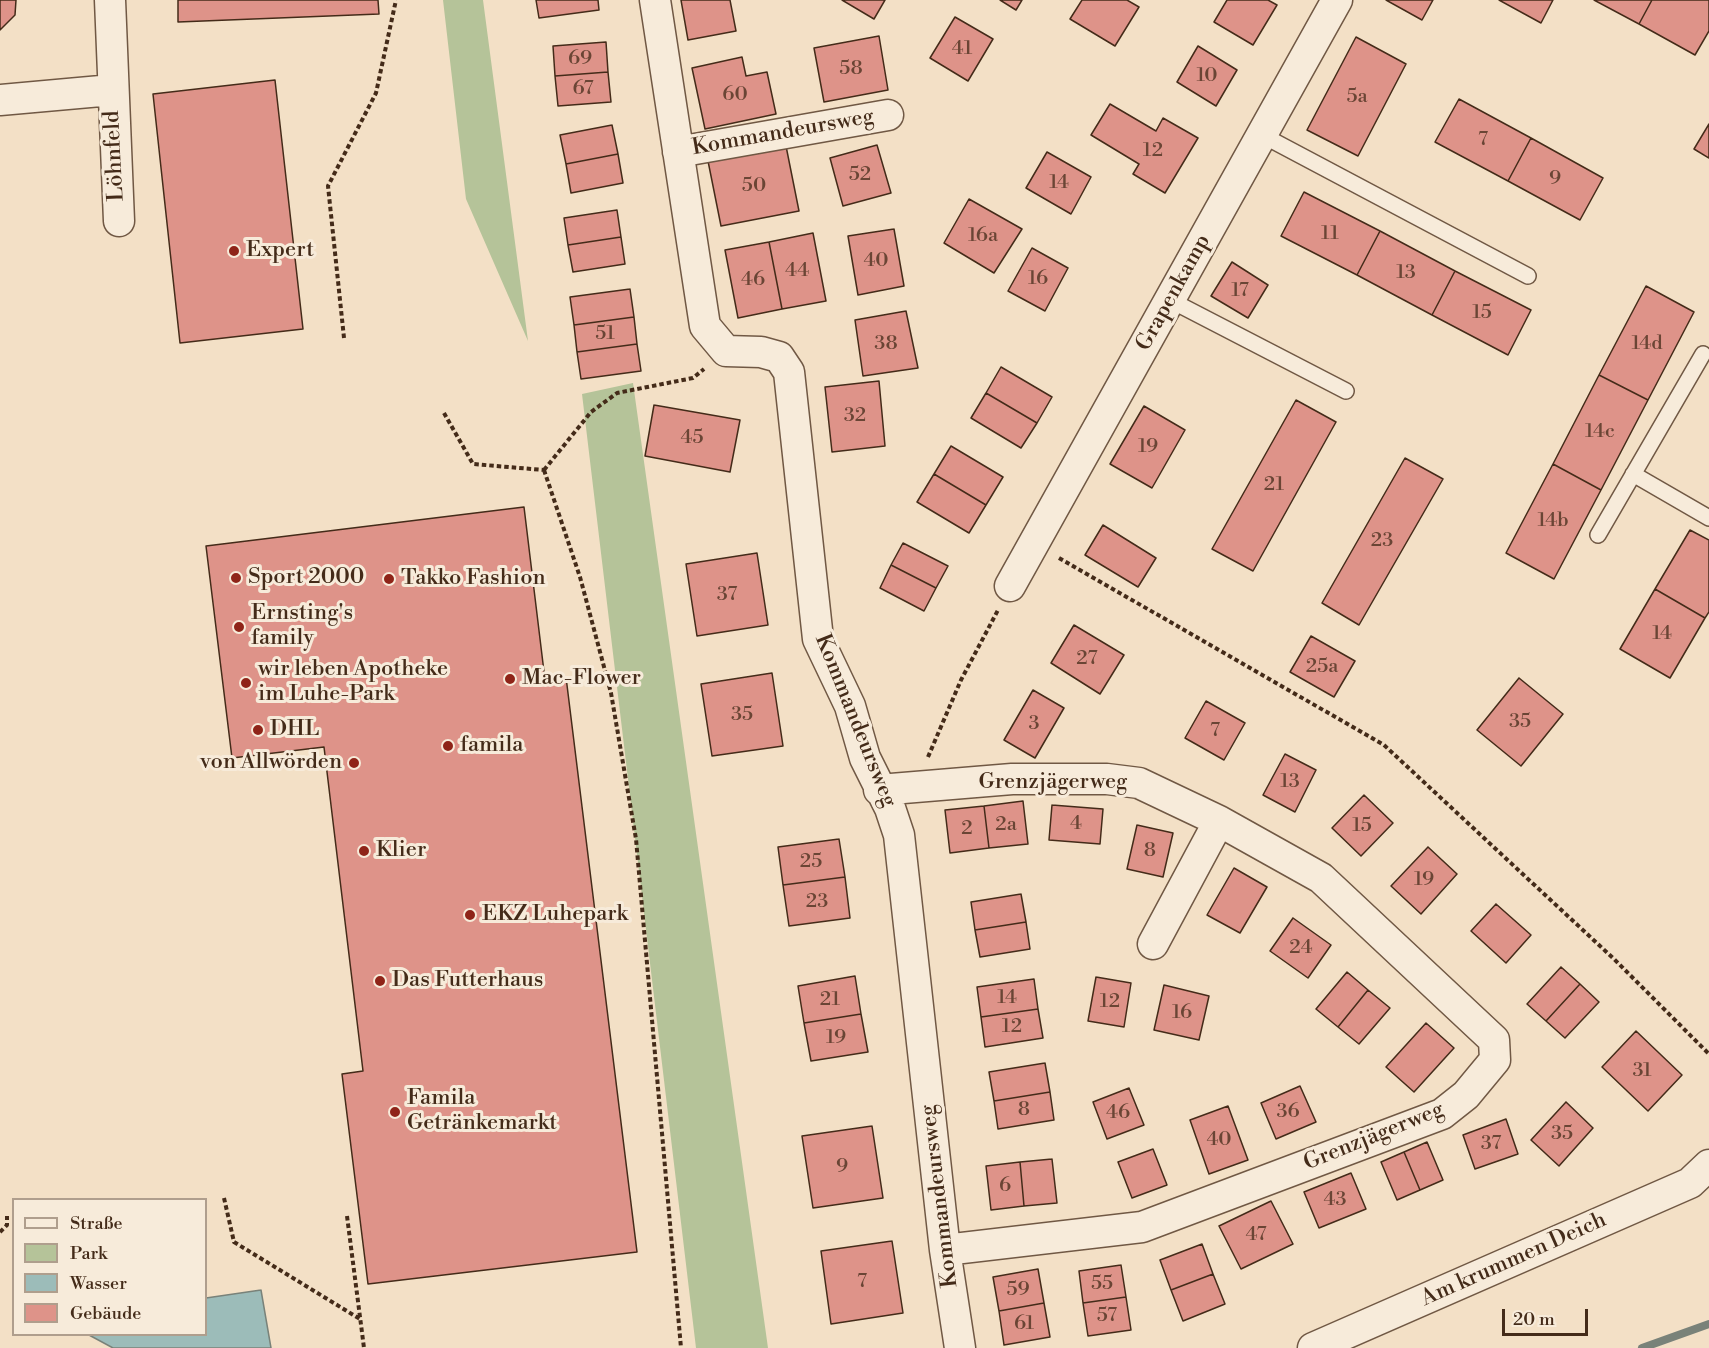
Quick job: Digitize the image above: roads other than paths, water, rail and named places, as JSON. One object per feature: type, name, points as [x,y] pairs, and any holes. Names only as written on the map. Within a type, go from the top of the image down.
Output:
[{"type":"street","name":"Löhnfeld","points":[[111,0],[112,90],[119,222]]},
{"type":"street","name":"Kommandeursweg","points":[[655,0],[705,326],[726,351],[761,351],[779,357],[789,372],[818,639],[850,706],[865,758],[890,808],[899,835],[945,1250],[960,1348]]},
{"type":"street","name":"Grapenkamp","points":[[1010,586],[1337,0]]},
{"type":"street","name":"Löhnfeld","points":[[0,100],[112,90]]},
{"type":"street","name":"Kommandeursweg","points":[[678,152],[888,115]]},
{"type":"street","name":"Grenzjägerweg","points":[[879,790],[1012,779],[1107,779],[1139,783],[1219,821],[1321,878],[1494,1040],[1495,1060],[1466,1095],[1442,1114],[1143,1227],[945,1250]]},
{"type":"street","points":[[1152,944],[1219,821]]},
{"type":"street","name":"Am krummen Deich","points":[[1313,1348],[1690,1183],[1709,1165]]},
{"type":"lane","points":[[1262,135],[1528,276]]},
{"type":"lane","points":[[1170,300],[1346,391]]},
{"type":"lane","points":[[1598,535],[1703,354]]},
{"type":"lane","points":[[1633,474],[1709,518]]},
{"type":"water","points":[[261,1290],[271,1348],[113,1348],[91,1336],[207,1336],[207,1298]]},
{"type":"waterway","points":[[1642,1348],[1709,1324]]},
{"type":"place","name":"Expert","points":[[234,251]]},
{"type":"place","name":"Sport 2000","points":[[236,578]]},
{"type":"place","name":"Takko Fashion","points":[[389,579]]},
{"type":"place","name":"Ernsting's family","points":[[239,627]]},
{"type":"place","name":"Mac-Flower","points":[[510,679]]},
{"type":"place","name":"wir leben Apotheke im Luhe-Park","points":[[246,683]]},
{"type":"place","name":"DHL","points":[[258,730]]},
{"type":"place","name":"famila","points":[[448,746]]},
{"type":"place","name":"von Allwörden","points":[[354,763]]},
{"type":"place","name":"Klier","points":[[364,851]]},
{"type":"place","name":"EKZ Luhepark","points":[[470,915]]},
{"type":"place","name":"Das Futterhaus","points":[[380,981]]},
{"type":"place","name":"Famila Getränkemarkt","points":[[395,1112]]}]
